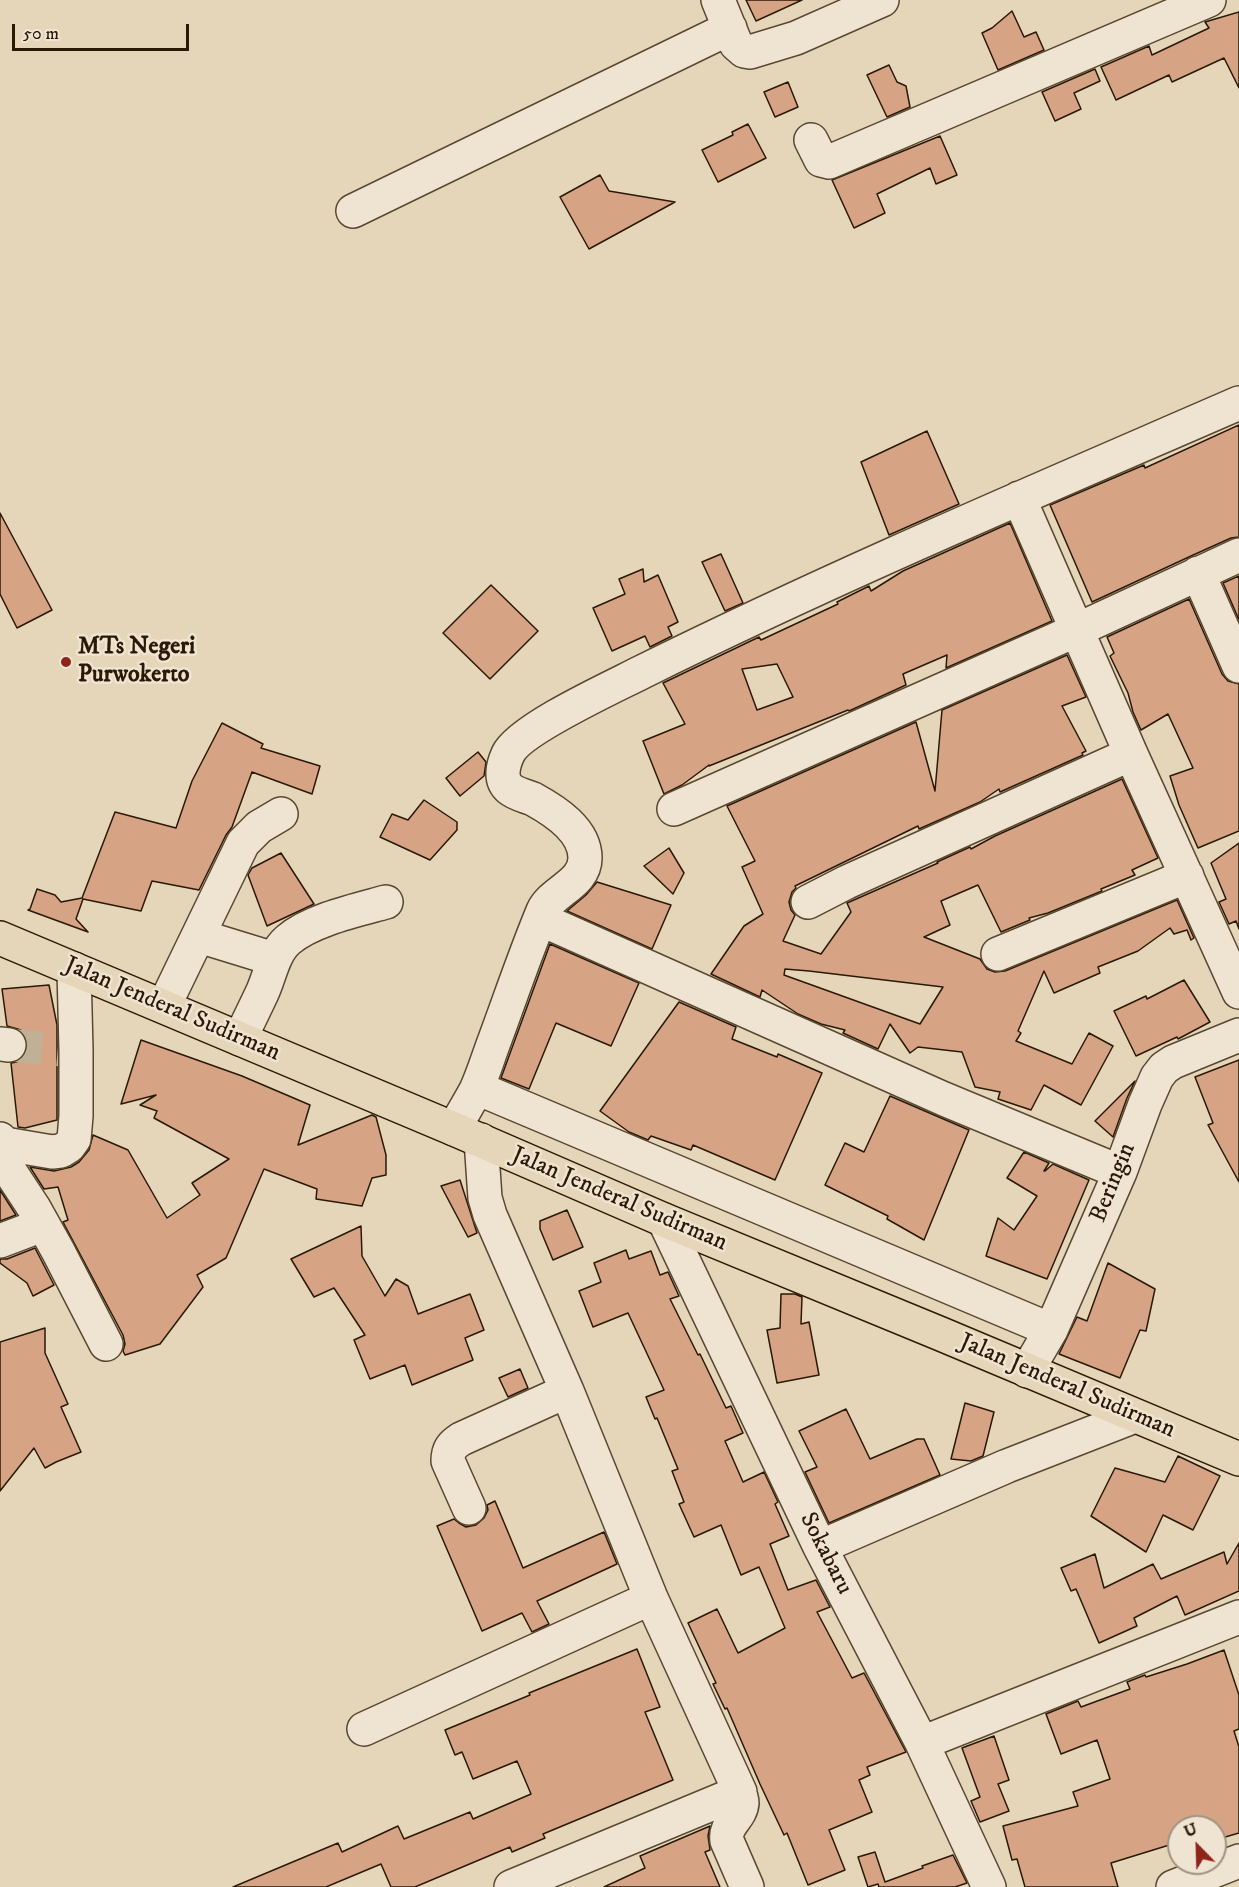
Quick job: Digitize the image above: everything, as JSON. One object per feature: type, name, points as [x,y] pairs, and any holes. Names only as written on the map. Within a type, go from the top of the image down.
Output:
[{"type":"main road","name":"Jalan Jenderal Sudirman","points":[[0,938],[664,1220],[846,1294],[1239,1460]]},
{"type":"street","points":[[353,211],[724,14],[736,44],[744,51],[753,52],[795,38],[882,0]]},
{"type":"street","points":[[811,140],[821,160],[829,162],[1209,0]]},
{"type":"street","points":[[747,1887],[727,1841],[726,1833],[742,1804],[740,1792],[651,1598],[567,1391],[490,1215],[468,1135],[477,1088],[544,907],[574,880],[582,870],[585,859],[575,831],[560,815],[531,798],[511,790],[504,782],[503,772],[509,752],[528,733],[592,697],[730,628],[1019,498],[1239,403]]},
{"type":"street","points":[[1019,498],[1131,754],[1239,992]]},
{"type":"street","points":[[674,809],[1077,630],[1239,555]]},
{"type":"street","points":[[1198,573],[1239,666]]},
{"type":"street","points":[[808,902],[846,882],[1131,754]]},
{"type":"street","points":[[164,1006],[243,843],[259,827],[281,814]]},
{"type":"street","points":[[998,954],[1187,876]]},
{"type":"street","points":[[240,1039],[263,991],[274,959],[288,940],[336,916],[386,902]]},
{"type":"street","points":[[540,919],[944,1099],[1120,1172]]},
{"type":"street","points":[[199,936],[274,959]]},
{"type":"street","points":[[0,1139],[4,1144],[52,1152],[61,1151],[74,1139],[76,1116],[69,1050],[74,969]]},
{"type":"street","name":"Beringin","points":[[1027,1371],[1051,1330],[1120,1172],[1157,1077],[1173,1062],[1239,1035]]},
{"type":"street","points":[[477,1088],[1051,1330]]},
{"type":"street","points":[[0,1156],[34,1208],[106,1344]]},
{"type":"street","name":"Sokabaru","points":[[664,1220],[820,1547],[922,1743],[989,1887]]},
{"type":"street","points":[[0,1241],[42,1224]]},
{"type":"street","points":[[846,1294],[864,1251]]},
{"type":"street","points":[[941,1334],[949,1310],[959,1291]]},
{"type":"street","points":[[469,1508],[448,1461],[448,1453],[452,1446],[461,1439],[567,1391]]},
{"type":"street","points":[[820,1547],[1007,1466],[1135,1416]]},
{"type":"street","points":[[364,1729],[651,1598]]},
{"type":"street","points":[[922,1743],[1239,1617]]},
{"type":"street","points":[[511,1887],[740,1792]]},
{"type":"street","points":[[1173,1887],[1239,1861]]},
{"type":"building","points":[[746,0],[802,0],[756,21]]},
{"type":"building","points":[[1012,11],[1024,37],[1036,32],[1044,50],[998,70],[982,33],[992,28]]},
{"type":"building","points":[[1239,12],[1239,88],[1224,58],[1172,82],[1169,75],[1116,100],[1101,67],[1149,46],[1152,55],[1209,28],[1205,22]]},
{"type":"building","points":[[889,65],[897,82],[906,86],[910,107],[887,117],[867,75]]},
{"type":"building","points":[[1095,69],[1100,81],[1074,93],[1081,109],[1055,121],[1042,92]]},
{"type":"building","points":[[788,82],[798,107],[775,117],[764,92]]},
{"type":"building","points":[[748,124],[766,158],[718,182],[702,150],[733,135],[732,132]]},
{"type":"building","points":[[940,136],[957,175],[936,184],[930,168],[877,194],[885,213],[854,228],[832,180]]},
{"type":"building","points":[[600,175],[609,191],[675,202],[589,249],[560,197]]},
{"type":"building","points":[[1239,425],[1239,537],[1231,538],[1092,602],[1050,505],[1144,465],[1145,468]]},
{"type":"building","points":[[927,431],[959,504],[889,535],[861,462]]},
{"type":"building","points":[[0,513],[52,610],[17,628],[0,594]]},
{"type":"building","points":[[1010,523],[1052,621],[946,668],[947,655],[903,674],[906,685],[849,711],[709,765],[682,785],[664,794],[643,741],[685,724],[663,683],[759,637],[761,640],[838,604],[837,602],[869,586],[871,591],[903,571]],"holes":[[[777,664],[793,697],[757,710],[742,669]]]},
{"type":"building","points":[[721,554],[743,603],[725,611],[702,562]]},
{"type":"building","points":[[643,569],[644,582],[658,575],[678,622],[668,627],[672,636],[650,647],[645,636],[612,651],[593,608],[625,594],[619,579]]},
{"type":"building","points":[[1239,576],[1239,620],[1223,583]]},
{"type":"building","points":[[491,585],[538,631],[490,679],[443,633]]},
{"type":"building","points":[[1189,599],[1222,674],[1228,681],[1239,684],[1239,831],[1198,848],[1179,805],[1170,776],[1193,768],[1168,714],[1141,730],[1128,693],[1110,656],[1114,653],[1107,637]]},
{"type":"building","points":[[1067,655],[1086,697],[1062,706],[1086,751],[1082,753],[1083,755],[1000,792],[999,789],[980,802],[919,829],[918,826],[795,886],[789,902],[795,915],[783,941],[821,954],[851,912],[847,903],[1122,779],[1158,858],[1132,870],[1135,875],[1101,889],[1102,891],[1048,913],[1029,918],[1030,920],[1001,932],[978,885],[941,901],[950,925],[924,937],[980,959],[987,969],[995,972],[1005,971],[1177,900],[1194,938],[1191,940],[1187,930],[1174,934],[1170,928],[1138,951],[1098,967],[1100,973],[1054,993],[1044,971],[1018,1031],[1021,1033],[1016,1041],[1072,1064],[1089,1033],[1113,1046],[1081,1105],[1044,1085],[1031,1110],[998,1099],[1000,1092],[975,1087],[962,1052],[918,1047],[910,1053],[890,1024],[878,1049],[843,1033],[845,1030],[821,1024],[798,1014],[762,990],[760,997],[711,974],[744,926],[763,914],[742,867],[755,861],[727,806],[916,722],[935,791],[942,710]],"holes":[[[785,969],[943,987],[920,1024],[784,975]]]},
{"type":"building","points":[[222,723],[263,744],[261,748],[320,766],[312,794],[252,772],[232,827],[199,890],[152,881],[141,911],[83,899],[76,919],[88,932],[28,910],[37,889],[55,895],[61,902],[82,898],[115,812],[176,828],[192,781]]},
{"type":"building","points":[[478,752],[486,762],[484,776],[460,796],[446,778]]},
{"type":"building","points":[[424,800],[457,822],[457,830],[430,860],[380,837],[392,814],[408,820]]},
{"type":"building","points":[[1239,843],[1239,929],[1236,921],[1229,924],[1219,902],[1226,899],[1211,863]]},
{"type":"building","points":[[669,848],[684,873],[673,894],[644,866]]},
{"type":"building","points":[[281,853],[314,904],[267,926],[248,875],[252,868]]},
{"type":"building","points":[[597,882],[671,905],[652,949],[567,911]]},
{"type":"building","points":[[550,944],[639,983],[611,1046],[556,1023],[529,1089],[501,1078]]},
{"type":"building","points":[[1184,980],[1210,1022],[1178,1039],[1177,1037],[1136,1056],[1114,1011],[1146,996],[1147,999]]},
{"type":"building","points":[[49,985],[57,1025],[57,1120],[25,1128],[18,1127],[11,1063],[24,1057],[28,1046],[21,1030],[7,1026],[2,989]]},
{"type":"building","points":[[679,1002],[736,1027],[732,1039],[777,1057],[778,1054],[822,1073],[775,1180],[693,1145],[691,1150],[651,1136],[648,1140],[629,1132],[600,1111]]},
{"type":"building","points":[[141,1040],[242,1076],[310,1105],[298,1145],[372,1115],[376,1117],[386,1155],[386,1175],[372,1178],[362,1206],[316,1199],[317,1189],[264,1169],[226,1258],[197,1275],[203,1287],[160,1344],[125,1355],[123,1335],[63,1222],[68,1220],[58,1187],[44,1189],[30,1167],[54,1171],[71,1167],[79,1162],[89,1150],[93,1135],[128,1150],[167,1218],[200,1195],[192,1183],[229,1159],[154,1118],[157,1111],[140,1105],[156,1095],[121,1104]]},
{"type":"building","points":[[1239,1060],[1239,1182],[1208,1125],[1213,1123],[1195,1077]]},
{"type":"building","points":[[1135,1081],[1127,1098],[1113,1137],[1095,1121]]},
{"type":"building","points":[[890,1096],[969,1130],[924,1240],[887,1219],[888,1216],[825,1185],[845,1143],[864,1152]]},
{"type":"building","points":[[1024,1152],[1049,1163],[1044,1171],[1053,1164],[1089,1180],[1047,1279],[986,1256],[998,1218],[1014,1230],[1037,1196],[1007,1178]]},
{"type":"building","points":[[460,1180],[477,1233],[468,1237],[441,1186]]},
{"type":"building","points":[[0,1190],[16,1215],[0,1221]]},
{"type":"building","points":[[567,1210],[583,1247],[553,1260],[540,1229],[540,1221]]},
{"type":"building","points":[[361,1226],[362,1256],[385,1296],[396,1279],[408,1286],[418,1314],[470,1294],[484,1330],[465,1338],[473,1360],[412,1385],[405,1365],[370,1379],[354,1340],[365,1335],[334,1288],[314,1297],[291,1259]]},
{"type":"building","points":[[35,1248],[54,1285],[33,1296],[27,1283],[0,1263],[0,1259],[7,1259]]},
{"type":"building","points":[[626,1250],[629,1259],[651,1251],[660,1275],[668,1272],[679,1296],[670,1299],[726,1408],[731,1406],[743,1433],[725,1441],[743,1482],[764,1472],[778,1502],[775,1504],[789,1536],[770,1544],[788,1590],[816,1580],[830,1607],[817,1612],[852,1678],[864,1673],[906,1752],[867,1767],[870,1775],[859,1780],[872,1812],[829,1830],[845,1870],[808,1885],[787,1833],[784,1835],[727,1708],[725,1709],[713,1684],[716,1683],[688,1623],[717,1609],[738,1653],[785,1628],[759,1567],[741,1575],[721,1525],[694,1537],[679,1504],[684,1502],[672,1471],[678,1469],[646,1397],[664,1390],[628,1313],[593,1327],[579,1291],[601,1282],[594,1263]]},
{"type":"building","points":[[1108,1263],[1155,1289],[1146,1331],[1140,1330],[1120,1378],[1059,1354],[1077,1317],[1087,1321]]},
{"type":"building","points":[[781,1294],[795,1294],[802,1297],[801,1324],[809,1322],[819,1375],[777,1383],[767,1330],[780,1328]]},
{"type":"building","points":[[45,1328],[45,1353],[68,1404],[61,1407],[81,1452],[45,1468],[34,1448],[0,1491],[0,1342]]},
{"type":"building","points":[[520,1369],[528,1388],[508,1397],[499,1378]]},
{"type":"building","points":[[965,1403],[994,1412],[983,1456],[971,1461],[951,1459]]},
{"type":"building","points":[[846,1409],[870,1459],[917,1439],[924,1439],[940,1475],[829,1523],[805,1472],[817,1467],[799,1431]]},
{"type":"building","points":[[1178,1456],[1220,1476],[1193,1530],[1163,1515],[1146,1552],[1091,1516],[1115,1468],[1165,1482]]},
{"type":"building","points":[[495,1501],[523,1568],[604,1532],[617,1564],[537,1601],[549,1624],[532,1632],[522,1613],[482,1631],[437,1526],[454,1519],[466,1527],[476,1525],[484,1518],[488,1510],[487,1505]]},
{"type":"building","points":[[1239,1543],[1239,1591],[1185,1615],[1177,1596],[1134,1618],[1137,1626],[1099,1643],[1076,1589],[1071,1591],[1061,1568],[1095,1554],[1104,1588],[1153,1564],[1161,1579],[1224,1552],[1227,1564]]},
{"type":"building","points":[[637,1649],[660,1707],[645,1712],[673,1780],[543,1834],[545,1838],[512,1852],[510,1847],[415,1887],[391,1887],[381,1864],[326,1887],[233,1887],[338,1843],[342,1852],[398,1826],[404,1839],[470,1812],[473,1819],[531,1794],[517,1761],[473,1779],[462,1752],[455,1755],[445,1730]]},
{"type":"building","points":[[1224,1650],[1239,1695],[1239,1729],[1234,1731],[1239,1747],[1239,1833],[1227,1836],[1227,1815],[1167,1815],[1167,1846],[1111,1863],[1118,1887],[1025,1887],[1017,1859],[1012,1860],[1003,1826],[1078,1806],[1073,1792],[1110,1779],[1097,1740],[1061,1754],[1046,1714],[1078,1701],[1081,1707],[1130,1689],[1127,1682]]},
{"type":"building","points":[[994,1736],[1009,1780],[998,1784],[1009,1811],[980,1822],[971,1801],[980,1797],[962,1748]]},
{"type":"building","points":[[710,1826],[708,1836],[710,1850],[705,1852],[720,1887],[604,1887],[645,1868],[640,1856]]},
{"type":"building","points":[[875,1852],[885,1882],[953,1855],[967,1883],[955,1887],[879,1887],[878,1884],[868,1887],[858,1857]]},
{"type":"tunnel","points":[[9,1045],[61,1050]]},
{"type":"place","name":"MTs Negeri Purwokerto","points":[[66,662]]}]
